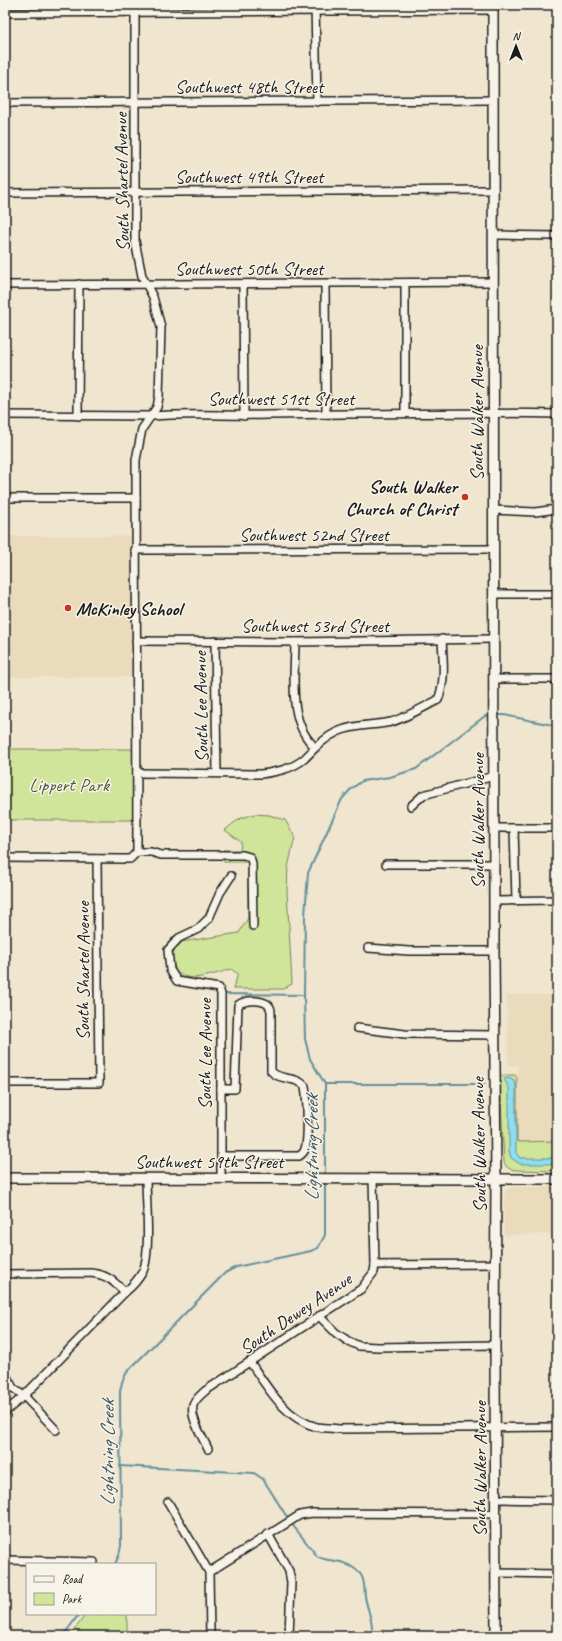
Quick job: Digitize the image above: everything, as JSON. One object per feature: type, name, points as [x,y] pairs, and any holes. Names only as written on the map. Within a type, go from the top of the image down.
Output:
[{"type":"main road","name":"South Walker Avenue","points":[[492,8],[496,1636]]},
{"type":"main road","name":"Southwest 59th Street","points":[[5,1178],[557,1179]]},
{"type":"street","points":[[5,14],[135,9],[492,8]]},
{"type":"street","name":"South Shartel Avenue","points":[[135,9],[135,241],[139,263],[146,285],[153,297],[161,327],[161,384],[157,407],[142,429],[136,460],[135,550],[137,852]]},
{"type":"street","points":[[315,9],[316,102]]},
{"type":"street","name":"Southwest 48th Street","points":[[5,103],[493,100]]},
{"type":"street","name":"Southwest 49th Street","points":[[5,193],[493,190]]},
{"type":"street","points":[[493,235],[557,236]]},
{"type":"street","name":"Southwest 50th Street","points":[[5,284],[146,285],[493,282]]},
{"type":"street","points":[[405,283],[405,413]]},
{"type":"street","points":[[78,416],[79,284]]},
{"type":"street","points":[[243,284],[244,416]]},
{"type":"street","points":[[325,284],[326,414]]},
{"type":"street","name":"Southwest 51st Street","points":[[5,415],[152,416],[170,414],[244,416],[405,413],[557,414]]},
{"type":"street","points":[[5,498],[136,498]]},
{"type":"street","points":[[493,510],[535,512],[557,510]]},
{"type":"street","name":"Southwest 52nd Street","points":[[135,550],[493,549]]},
{"type":"street","points":[[493,594],[557,594]]},
{"type":"street","points":[[137,773],[261,774],[279,771],[292,766],[303,759],[315,747],[335,732],[349,727],[393,721],[438,700],[442,690],[444,674],[442,639]]},
{"type":"street","name":"Southwest 53rd Street","points":[[136,641],[295,642],[493,639]]},
{"type":"street","name":"South Lee Avenue","points":[[215,641],[216,773]]},
{"type":"street","points":[[295,642],[295,703],[297,716],[303,732],[315,747]]},
{"type":"street","points":[[493,679],[557,679]]},
{"type":"street","points":[[411,806],[423,795],[494,776]]},
{"type":"street","points":[[494,828],[557,828]]},
{"type":"street","points":[[514,828],[516,900]]},
{"type":"street","points":[[5,858],[130,858],[137,852],[151,852],[161,855],[243,855],[250,857],[252,863],[253,926]]},
{"type":"street","name":"South Shartel Avenue","points":[[5,1083],[99,1083],[97,859]]},
{"type":"street","points":[[386,864],[494,864]]},
{"type":"street","name":"South Lee Avenue","points":[[221,1178],[221,997],[219,988],[177,981],[170,970],[168,950],[179,938],[198,930],[209,918],[220,893],[231,876]]},
{"type":"street","points":[[494,901],[557,900]]},
{"type":"street","points":[[368,948],[409,951],[494,951]]},
{"type":"street","points":[[221,1089],[236,1089],[237,1007],[239,1004],[245,1002],[266,1003],[272,1011],[272,1071],[276,1075],[300,1081],[305,1086],[307,1102],[305,1148],[302,1155],[299,1156],[221,1156]]},
{"type":"street","points":[[357,1028],[412,1034],[494,1035]]},
{"type":"street","points":[[5,1412],[24,1396],[134,1284],[143,1271],[146,1262],[147,1244],[146,1178]]},
{"type":"street","name":"South Dewey Avenue","points":[[208,1449],[196,1425],[193,1407],[197,1399],[205,1391],[361,1289],[374,1272],[373,1178]]},
{"type":"street","points":[[375,1265],[496,1264]]},
{"type":"street","points":[[5,1274],[91,1273],[103,1275],[112,1280],[125,1292]]},
{"type":"street","points":[[319,1316],[336,1333],[359,1346],[495,1345]]},
{"type":"street","points":[[250,1362],[272,1394],[291,1414],[316,1427],[339,1429],[557,1427]]},
{"type":"street","points":[[5,1370],[13,1388],[24,1396],[56,1430]]},
{"type":"street","points":[[496,1499],[557,1500]]},
{"type":"street","points":[[168,1502],[210,1572],[210,1636]]},
{"type":"street","points":[[210,1572],[300,1515],[312,1513],[496,1514]]},
{"type":"street","points":[[268,1534],[289,1571],[291,1582],[289,1636]]},
{"type":"street","points":[[5,1560],[94,1562]]},
{"type":"street","points":[[496,1573],[557,1574]]},
{"type":"shaded area","name":"McKinley School","points":[[5,536],[132,536],[132,677],[5,677]]},
{"type":"shaded area","points":[[507,995],[557,995],[557,1158],[516,1153],[518,1065],[508,1065]]},
{"type":"shaded area","points":[[513,1187],[557,1187],[557,1234],[504,1235],[504,1195],[507,1189]]},
{"type":"green space","name":"Lippert Park","points":[[5,749],[133,749],[133,820],[5,820]]},
{"type":"green space","points":[[255,814],[269,815],[285,820],[295,837],[288,867],[287,891],[292,984],[283,989],[233,989],[238,974],[231,969],[212,975],[191,978],[185,977],[174,967],[171,958],[174,950],[181,942],[239,933],[248,918],[248,862],[224,862],[223,850],[240,850],[241,842],[225,830],[239,819]]},
{"type":"green space","points":[[515,1075],[517,1078],[517,1140],[519,1142],[557,1141],[557,1171],[515,1170],[506,1166],[504,1162],[500,1079],[501,1076]]},
{"type":"green space","points":[[85,1615],[127,1615],[127,1636],[70,1636]]},
{"type":"water","points":[[505,1078],[509,1078],[514,1081],[516,1085],[516,1153],[520,1158],[557,1158],[557,1164],[520,1164],[511,1158],[509,1151],[509,1088]]},
{"type":"waterway","name":"Lightning Creek","points":[[325,1175],[325,1084],[310,1059],[305,1039],[305,916],[308,873],[342,799],[351,789],[362,781],[390,777],[416,769],[485,716],[492,715]]},
{"type":"waterway","name":"Lightning Creek","points":[[496,715],[504,715],[557,726]]},
{"type":"waterway","points":[[222,994],[304,995]]},
{"type":"waterway","points":[[325,1084],[485,1084]]},
{"type":"waterway","name":"Lightning Creek","points":[[115,1563],[121,1546],[120,1392],[122,1382],[127,1372],[225,1273],[236,1267],[311,1251],[318,1248],[325,1235],[325,1182]]},
{"type":"waterway","points":[[120,1466],[254,1473],[263,1479],[287,1517]]},
{"type":"waterway","points":[[291,1523],[317,1556],[324,1559],[342,1562],[360,1573],[363,1580],[371,1621],[372,1636]]},
{"type":"waterway","name":"Lightning Creek","points":[[63,1636],[78,1615]]},
{"type":"place","name":"South Walker Church of Christ","points":[[465,497]]},
{"type":"place","name":"McKinley School","points":[[68,608]]}]
